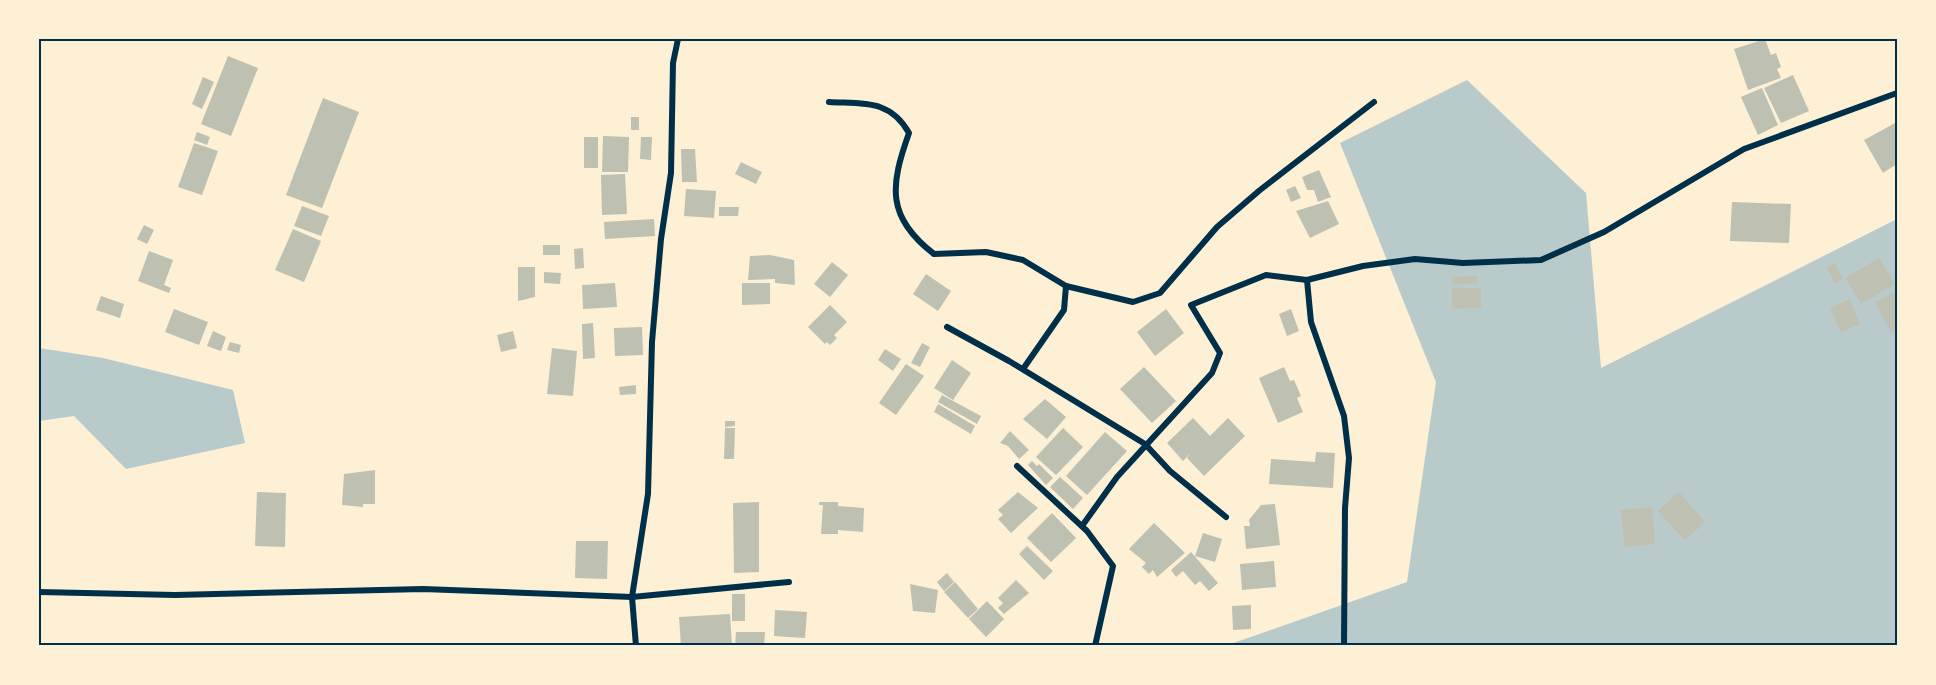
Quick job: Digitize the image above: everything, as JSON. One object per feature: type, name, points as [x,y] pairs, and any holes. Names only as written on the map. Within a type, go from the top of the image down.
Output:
[{"type":"street","points":[[636,646],[632,597],[648,494],[652,342],[661,239],[671,173],[673,63],[678,39]]},
{"type":"street","points":[[1082,526],[1116,477],[1212,373],[1220,352],[1191,305],[1266,275],[1307,280],[1363,266],[1415,259],[1463,263],[1541,260],[1604,232],[1744,149],[1897,93]]},
{"type":"street","points":[[829,102],[881,105],[902,121],[909,133],[899,160],[896,209],[914,239],[934,254],[986,252],[1023,260],[1066,286],[1133,302],[1160,293],[1217,227],[1260,190],[1374,102]]},
{"type":"street","points":[[1307,280],[1311,322],[1344,416],[1349,458],[1345,508],[1344,646]]},
{"type":"street","points":[[1023,369],[1064,310],[1066,286]]},
{"type":"street","points":[[947,327],[1023,369],[1145,444],[1170,471],[1226,517]]},
{"type":"street","points":[[1017,466],[1082,526],[1113,566],[1095,646]]},
{"type":"street","points":[[39,592],[175,595],[423,589],[632,597],[789,582]]},
{"type":"shaded area","points":[[1467,80],[1586,193],[1601,368],[1897,219],[1897,646],[1225,646],[1407,582],[1436,382],[1340,143]]},
{"type":"shaded area","points":[[39,348],[103,358],[233,390],[245,443],[126,469],[74,416],[39,421]]},
{"type":"building","points":[[1765,39],[1771,55],[1776,53],[1781,67],[1777,69],[1781,78],[1748,90],[1734,49]]},
{"type":"building","points":[[228,56],[258,68],[231,136],[201,124]]},
{"type":"building","points":[[1793,75],[1809,111],[1781,123],[1764,88]]},
{"type":"building","points":[[203,77],[214,82],[202,109],[192,104]]},
{"type":"building","points":[[1762,88],[1778,125],[1758,135],[1741,97]]},
{"type":"building","points":[[323,98],[359,112],[322,208],[286,195]]},
{"type":"building","points":[[631,117],[639,117],[639,130],[631,130]]},
{"type":"building","points":[[1897,122],[1897,164],[1883,173],[1864,140]]},
{"type":"building","points":[[197,132],[210,137],[207,145],[194,140]]},
{"type":"building","points":[[603,136],[629,137],[628,172],[602,172]]},
{"type":"building","points":[[584,137],[598,137],[598,168],[584,168]]},
{"type":"building","points":[[641,137],[652,137],[651,160],[640,159]]},
{"type":"building","points":[[194,143],[218,151],[202,195],[178,187]]},
{"type":"building","points":[[681,149],[695,149],[697,182],[682,182]]},
{"type":"building","points":[[741,162],[762,172],[756,184],[735,174]]},
{"type":"building","points":[[1319,170],[1331,197],[1318,202],[1314,190],[1307,190],[1302,177]]},
{"type":"building","points":[[625,174],[627,214],[602,215],[601,175]]},
{"type":"building","points":[[1295,186],[1301,198],[1291,202],[1286,190]]},
{"type":"building","points":[[686,189],[716,191],[714,218],[684,216]]},
{"type":"building","points":[[1328,201],[1339,224],[1310,238],[1296,211]]},
{"type":"building","points":[[1732,202],[1791,204],[1789,243],[1730,241]]},
{"type":"building","points":[[302,206],[329,216],[321,236],[294,226]]},
{"type":"building","points":[[719,207],[739,207],[738,216],[719,216]]},
{"type":"building","points":[[654,219],[655,236],[605,239],[604,222]]},
{"type":"building","points":[[144,225],[154,230],[147,244],[137,239]]},
{"type":"building","points":[[293,229],[321,241],[304,282],[275,270]]},
{"type":"building","points":[[543,245],[560,245],[560,255],[543,255]]},
{"type":"building","points":[[583,248],[584,268],[575,269],[574,249]]},
{"type":"building","points":[[149,251],[173,260],[164,285],[171,288],[169,293],[138,281]]},
{"type":"building","points":[[770,255],[794,260],[795,285],[775,283],[775,279],[748,280],[750,256]]},
{"type":"building","points":[[1879,258],[1895,284],[1861,304],[1845,278]]},
{"type":"building","points":[[832,262],[848,275],[830,297],[814,284]]},
{"type":"building","points":[[1835,263],[1843,279],[1835,283],[1827,267]]},
{"type":"building","points":[[518,267],[535,267],[535,297],[518,301]]},
{"type":"building","points":[[544,272],[561,273],[560,284],[544,283]]},
{"type":"building","points":[[926,274],[951,291],[938,311],[913,294]]},
{"type":"building","points":[[1477,276],[1477,283],[1453,285],[1452,277]]},
{"type":"building","points":[[615,283],[617,307],[583,309],[582,285]]},
{"type":"building","points":[[742,283],[770,283],[770,304],[742,305]]},
{"type":"building","points":[[1452,288],[1481,288],[1481,308],[1452,309]]},
{"type":"building","points":[[1897,291],[1897,330],[1891,333],[1875,302]]},
{"type":"building","points":[[101,296],[124,304],[120,318],[96,310]]},
{"type":"building","points":[[1850,299],[1860,324],[1841,332],[1830,308]]},
{"type":"building","points":[[830,305],[847,322],[834,335],[837,338],[830,345],[827,342],[825,344],[808,327]]},
{"type":"building","points":[[174,309],[208,322],[199,345],[165,332]]},
{"type":"building","points":[[1166,309],[1184,333],[1155,356],[1137,332]]},
{"type":"building","points":[[1291,309],[1299,331],[1287,336],[1279,314]]},
{"type":"building","points":[[593,323],[595,358],[583,359],[582,324]]},
{"type":"building","points":[[642,327],[643,355],[615,356],[614,328]]},
{"type":"building","points":[[213,331],[226,337],[221,351],[207,346]]},
{"type":"building","points":[[513,331],[517,348],[501,352],[497,335]]},
{"type":"building","points":[[230,342],[241,345],[239,353],[227,350]]},
{"type":"building","points":[[922,343],[930,347],[920,367],[911,363]]},
{"type":"building","points":[[552,348],[577,351],[573,396],[547,394]]},
{"type":"building","points":[[885,349],[901,359],[893,371],[878,360]]},
{"type":"building","points":[[952,360],[971,373],[953,400],[934,388]]},
{"type":"building","points":[[906,364],[924,376],[896,415],[879,403]]},
{"type":"building","points":[[1144,367],[1176,401],[1152,423],[1120,389]]},
{"type":"building","points":[[1284,367],[1290,381],[1294,380],[1301,396],[1297,398],[1303,412],[1278,423],[1259,378]]},
{"type":"building","points":[[636,385],[636,394],[620,395],[619,387]]},
{"type":"building","points":[[942,395],[981,416],[977,424],[938,402]]},
{"type":"building","points":[[1045,399],[1066,417],[1047,439],[1023,419]]},
{"type":"building","points":[[938,404],[975,426],[971,434],[934,412]]},
{"type":"building","points":[[1193,418],[1210,436],[1228,418],[1245,436],[1204,476],[1187,458],[1191,453],[1183,461],[1167,443]]},
{"type":"building","points":[[725,421],[735,421],[735,426],[725,427]]},
{"type":"building","points":[[725,428],[735,428],[734,459],[724,459]]},
{"type":"building","points":[[1063,428],[1083,447],[1056,475],[1036,457]]},
{"type":"building","points":[[1010,431],[1029,450],[1019,459],[1008,446],[1000,443]]},
{"type":"building","points":[[1105,432],[1127,451],[1087,495],[1066,476]]},
{"type":"building","points":[[1316,452],[1335,453],[1333,488],[1269,484],[1271,459],[1315,462]]},
{"type":"building","points":[[1032,461],[1037,466],[1039,464],[1053,478],[1046,485],[1028,465]]},
{"type":"building","points":[[375,470],[375,504],[363,504],[363,507],[342,505],[344,474]]},
{"type":"building","points":[[1060,477],[1083,498],[1073,509],[1050,487]]},
{"type":"building","points":[[257,492],[286,493],[285,547],[255,546]]},
{"type":"building","points":[[1018,492],[1038,508],[1011,533],[998,519],[1003,515],[998,510]]},
{"type":"building","points":[[1679,492],[1705,522],[1685,540],[1658,511]]},
{"type":"building","points":[[759,502],[759,572],[734,573],[733,503]]},
{"type":"building","points":[[819,502],[838,502],[838,506],[864,508],[863,532],[838,530],[838,534],[821,534],[823,505],[819,505]]},
{"type":"building","points":[[1275,504],[1280,545],[1246,549],[1244,526],[1250,526],[1249,520],[1261,505]]},
{"type":"building","points":[[1652,507],[1655,544],[1625,547],[1621,510]]},
{"type":"building","points":[[1052,513],[1076,538],[1051,562],[1027,538]]},
{"type":"building","points":[[1154,523],[1185,553],[1157,577],[1153,570],[1149,574],[1142,567],[1146,563],[1129,549]]},
{"type":"building","points":[[1203,533],[1222,539],[1215,562],[1195,556]]},
{"type":"building","points":[[576,541],[608,541],[607,579],[575,578]]},
{"type":"building","points":[[1027,546],[1053,571],[1044,580],[1019,554]]},
{"type":"building","points":[[1191,552],[1218,583],[1209,591],[1200,581],[1195,585],[1183,571],[1176,577],[1171,570]]},
{"type":"building","points":[[1274,561],[1276,587],[1242,590],[1240,564]]},
{"type":"building","points":[[947,573],[954,582],[944,591],[937,582]]},
{"type":"building","points":[[1016,580],[1029,593],[1004,614],[998,608],[1003,603],[998,598]]},
{"type":"building","points":[[955,582],[978,609],[968,618],[944,592]]},
{"type":"building","points":[[910,584],[938,590],[935,613],[913,611]]},
{"type":"building","points":[[732,594],[745,594],[745,621],[732,621]]},
{"type":"building","points":[[987,601],[1004,619],[986,637],[969,619]]},
{"type":"building","points":[[1251,605],[1251,629],[1233,630],[1232,606]]},
{"type":"building","points":[[775,610],[807,612],[805,638],[774,636]]},
{"type":"building","points":[[730,614],[732,646],[681,646],[679,617]]},
{"type":"building","points":[[736,632],[765,632],[764,646],[735,646]]}]
